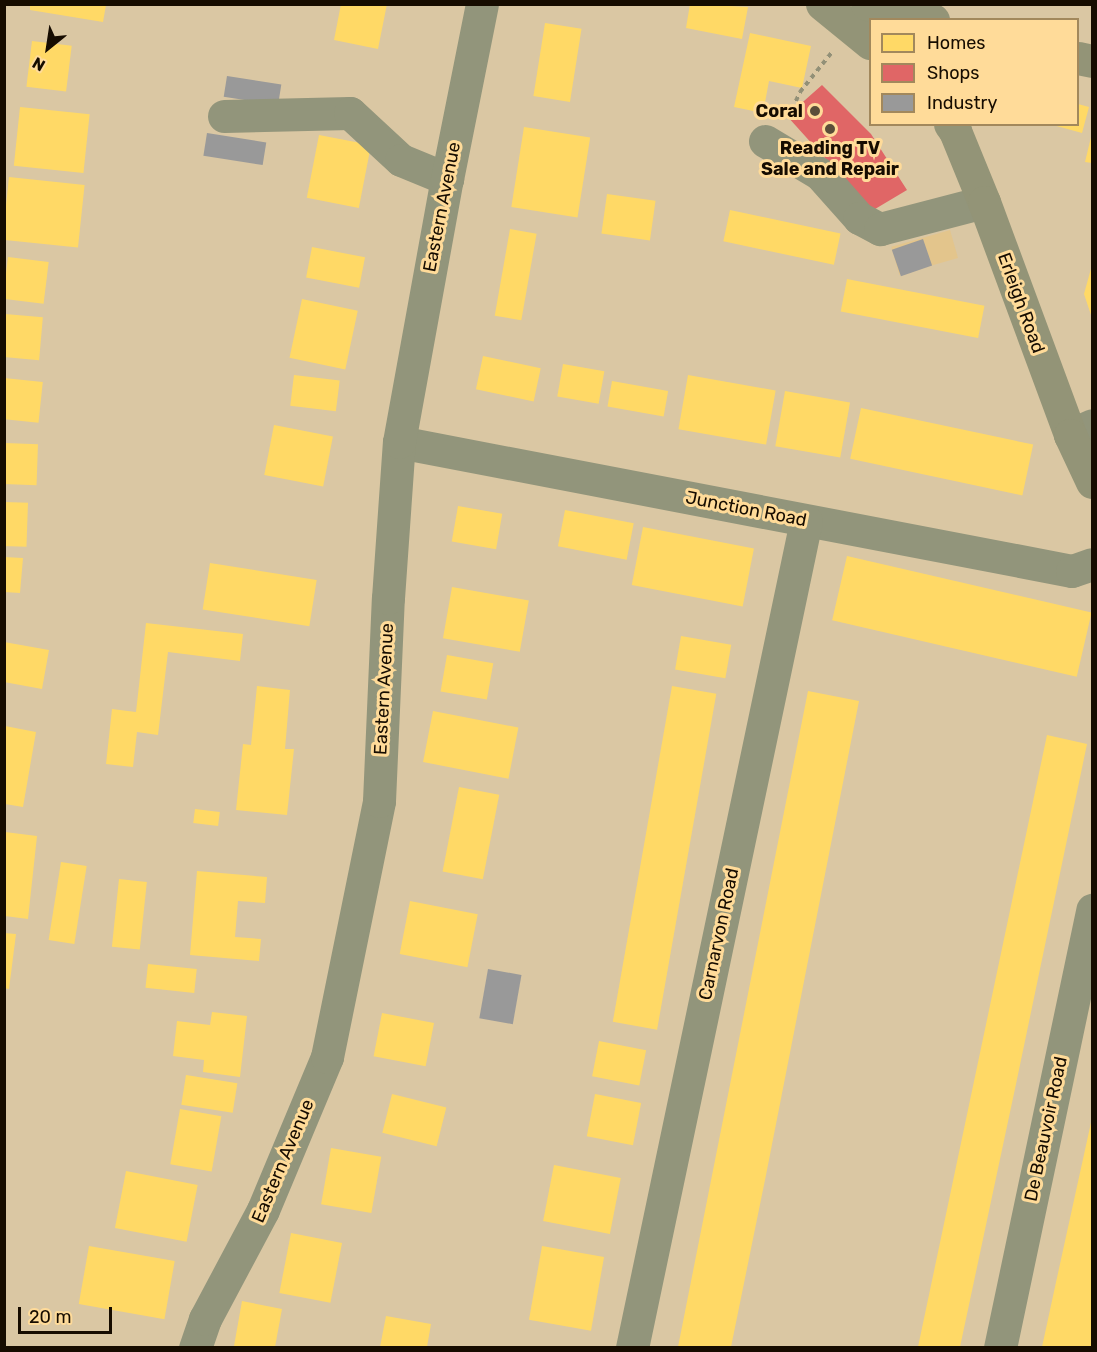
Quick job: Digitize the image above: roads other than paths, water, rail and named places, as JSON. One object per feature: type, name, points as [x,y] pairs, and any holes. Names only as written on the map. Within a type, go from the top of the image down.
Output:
[{"type":"street","name":"Eastern Avenue","points":[[195,1347],[205,1319],[263,1210],[327,1057],[379,801],[388,598],[399,442],[447,179],[482,4]]},
{"type":"street","points":[[822,4],[863,25]]},
{"type":"street","points":[[903,18],[920,15]]},
{"type":"street","points":[[224,116],[350,113],[401,160],[447,179]]},
{"type":"street","name":"Erleigh Road","points":[[956,127],[984,202],[1081,430],[1092,482]]},
{"type":"street","points":[[765,141],[820,174],[859,218],[880,229],[984,202]]},
{"type":"street","name":"Junction Road","points":[[399,442],[1072,571],[1092,564]]},
{"type":"street","name":"Carnarvon Road","points":[[632,1347],[806,520]]},
{"type":"street","name":"De Beauvoir Road","points":[[1000,1347],[1092,910]]},
{"type":"place","name":"Coral","points":[[815,111]]},
{"type":"place","name":"Reading TV Sale and Repair","points":[[830,129]]}]
